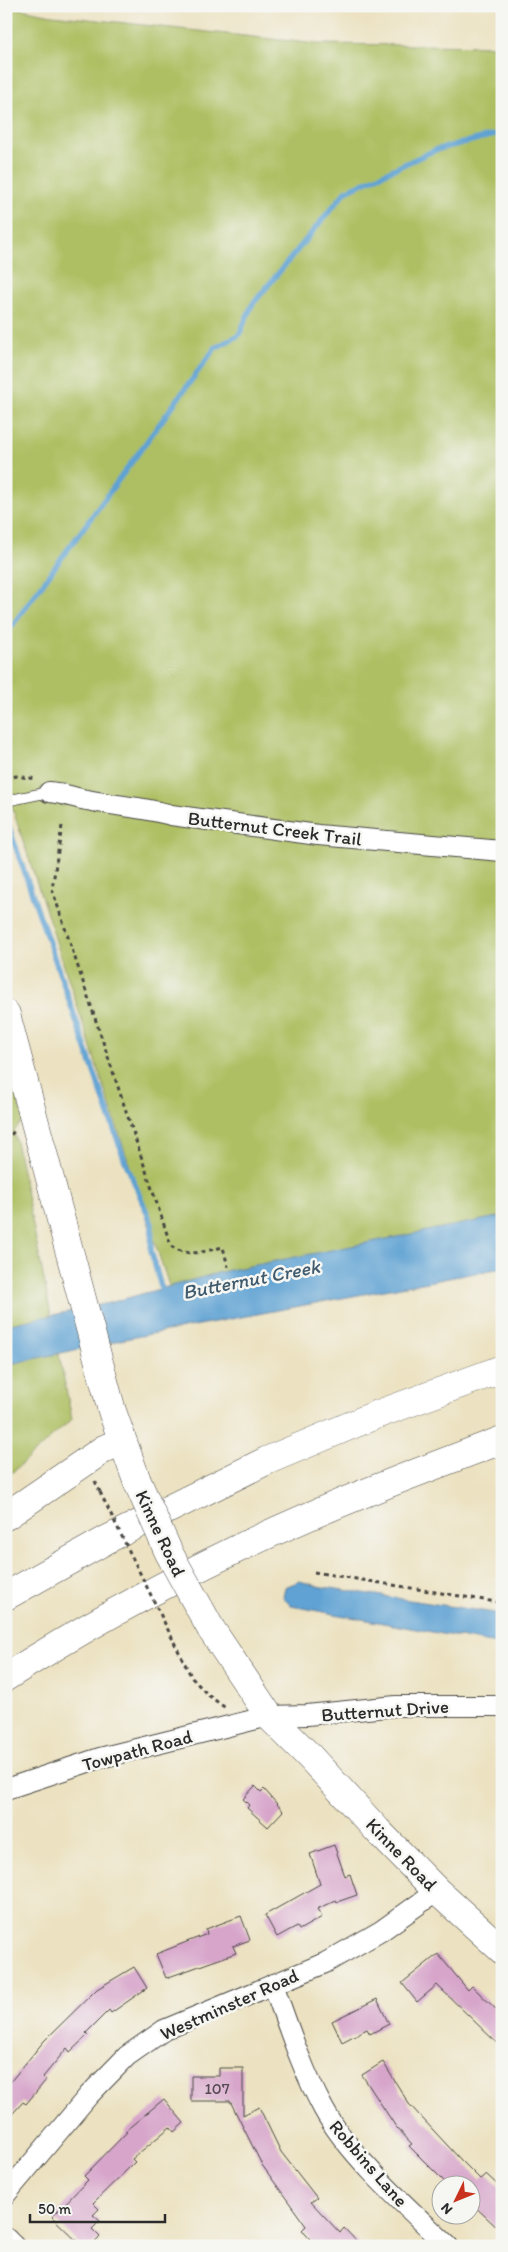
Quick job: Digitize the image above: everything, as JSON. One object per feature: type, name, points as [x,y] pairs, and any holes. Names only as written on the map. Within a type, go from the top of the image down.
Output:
[{"type":"main road","name":"Kinne Road","points":[[6,1014],[112,1411],[137,1481],[169,1553],[211,1630],[269,1716],[310,1756],[378,1831],[437,1891],[502,1950]]},
{"type":"main road","points":[[6,1596],[108,1538],[266,1461],[373,1416],[502,1369]]},
{"type":"main road","points":[[6,1677],[150,1594],[235,1549],[368,1491],[502,1440]]},
{"type":"main road","points":[[6,1516],[104,1449],[122,1441]]},
{"type":"street","name":"Butternut Creek Trail","points":[[49,792],[64,793],[86,800],[152,810],[171,815],[318,835],[502,851]]},
{"type":"street","name":"Butternut Drive","points":[[269,1716],[307,1716],[396,1706],[502,1706]]},
{"type":"street","name":"Towpath Road","points":[[6,1790],[100,1758],[269,1716]]},
{"type":"street","name":"Westminster Road","points":[[6,2194],[89,2095],[127,2056],[164,2030],[324,1963],[373,1936],[437,1891]]},
{"type":"street","name":"Robbins Lane","points":[[273,1984],[300,2060],[323,2109],[352,2149],[410,2210],[448,2246]]},
{"type":"street","points":[[6,2238],[14,2246]]},
{"type":"lane","points":[[6,801],[49,792]]},
{"type":"path","points":[[62,826],[52,889],[171,1246],[178,1252],[189,1254],[224,1247],[228,1267]]},
{"type":"path","points":[[100,1492],[192,1678],[208,1695],[224,1704],[240,1724]]},
{"type":"path","points":[[314,1572],[502,1603]]},
{"type":"green space","points":[[6,6],[52,15],[318,44],[502,46],[502,1248],[177,1310],[6,789]]},
{"type":"green space","points":[[6,1063],[24,1120],[14,1131],[72,1419],[6,1478]]},
{"type":"water","name":"Butternut Creek","points":[[502,1216],[502,1268],[130,1338],[6,1365],[6,1325],[109,1303],[225,1271]]},
{"type":"water","points":[[300,1581],[317,1586],[502,1614],[502,1645],[291,1606],[283,1597],[285,1587]]},
{"type":"building","points":[[255,1786],[261,1792],[264,1789],[283,1811],[268,1827],[247,1808],[249,1805],[243,1799]]},
{"type":"building","points":[[334,1845],[345,1876],[350,1874],[357,1895],[337,1902],[336,1900],[317,1909],[322,1917],[299,1930],[297,1926],[277,1937],[265,1915],[320,1884],[310,1854]]},
{"type":"building","points":[[241,1916],[250,1940],[233,1946],[236,1953],[166,1978],[156,1954],[207,1934],[206,1929]]},
{"type":"building","points":[[438,1954],[468,1990],[472,1986],[502,2015],[502,2048],[437,1985],[417,2002],[402,1983]]},
{"type":"building","points":[[134,1967],[147,1988],[111,2013],[109,2010],[86,2033],[88,2035],[70,2052],[67,2048],[43,2077],[46,2080],[26,2104],[23,2102],[6,2121],[6,2087],[44,2041],[97,1989]]},
{"type":"building","points":[[377,1999],[389,2024],[370,2034],[367,2029],[342,2042],[332,2021]]},
{"type":"building","points":[[383,2062],[409,2104],[475,2174],[437,2174],[409,2146],[412,2144],[396,2127],[362,2075]]},
{"type":"building","points":[[219,2068],[243,2068],[243,2115],[259,2107],[281,2152],[317,2198],[311,2202],[340,2233],[344,2228],[361,2246],[316,2246],[302,2230],[306,2226],[262,2165],[230,2101],[191,2101],[191,2076],[219,2076]]},
{"type":"building","points":[[164,2099],[184,2123],[174,2132],[170,2127],[132,2159],[135,2162],[93,2203],[99,2209],[93,2215],[100,2221],[92,2229],[100,2237],[92,2246],[82,2246],[52,2217],[88,2180],[84,2176],[127,2132],[125,2131]]},
{"type":"building","points":[[486,2174],[502,2189],[502,2232],[480,2211],[480,2179]]},
{"type":"waterway","points":[[6,634],[215,348],[239,335],[252,305],[346,191],[435,150],[502,133]]},
{"type":"waterway","points":[[6,819],[125,1161],[152,1224],[151,1251],[163,1294]]}]
